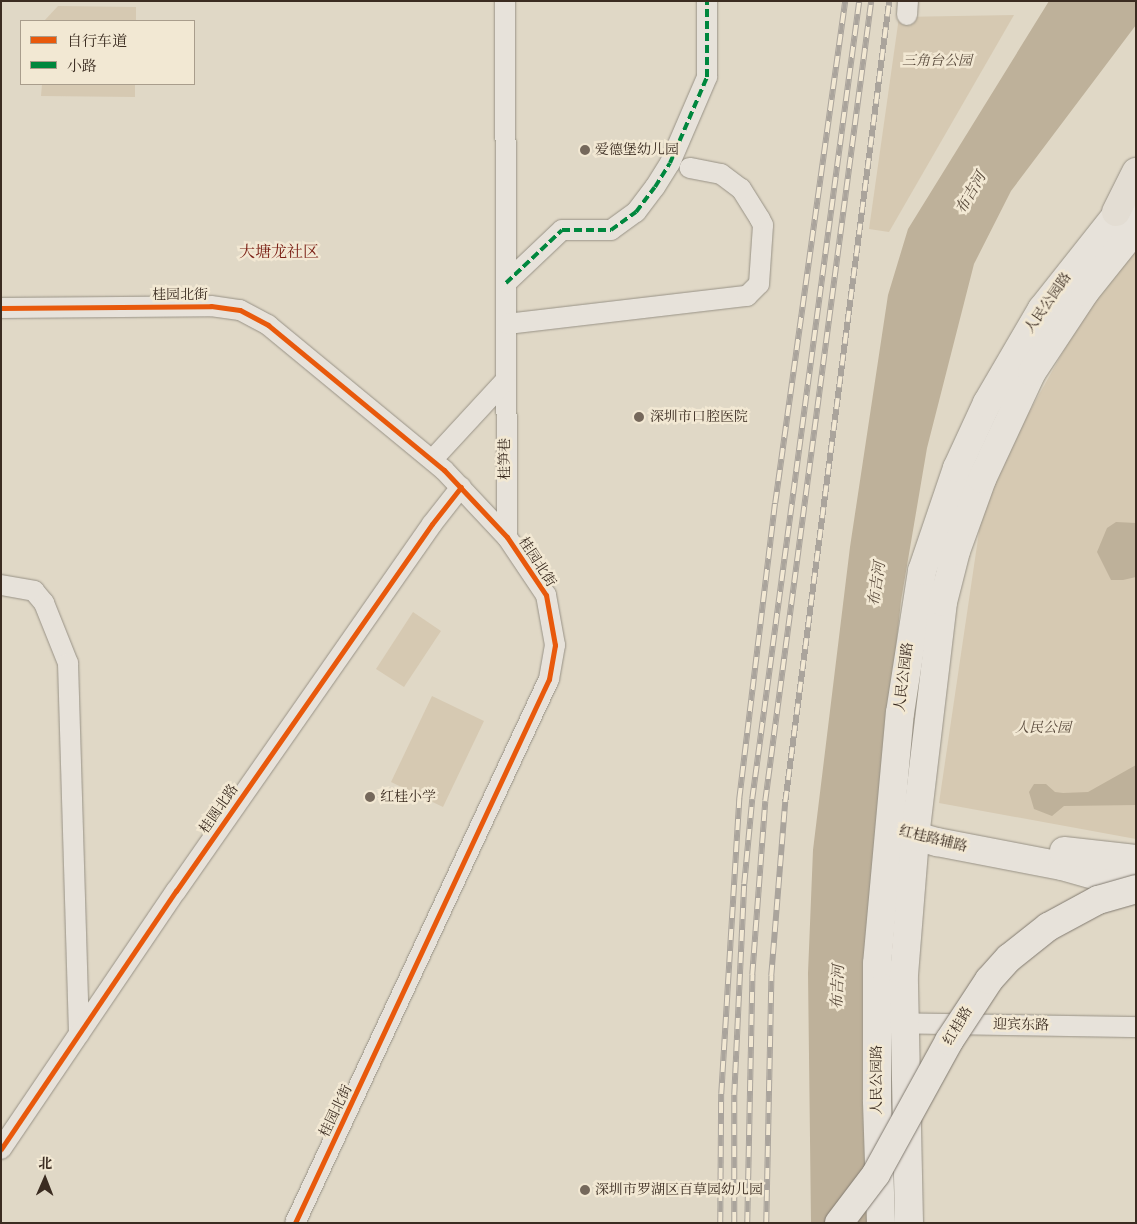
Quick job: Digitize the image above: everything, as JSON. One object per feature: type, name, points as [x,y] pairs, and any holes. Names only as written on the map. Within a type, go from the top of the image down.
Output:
[{"type":"main road","points":[[1126,220],[1136,172]]},
{"type":"main road","name":"人民公园路","points":[[909,1223],[904,1023],[916,832],[943,602],[968,518],[1012,411],[1032,372],[1085,292],[1126,220],[1136,191]]},
{"type":"main road","name":"人民公园路","points":[[881,1223],[877,964],[888,827],[905,671],[916,599],[933,532],[957,468],[987,403],[1016,350],[1042,309],[1126,220]]},
{"type":"main road","name":"红桂路辅路","points":[[888,827],[1062,866],[1136,888]]},
{"type":"main road","name":"红桂路辅路","points":[[916,832],[939,827],[1090,855],[1136,859]]},
{"type":"main road","name":"红桂路","points":[[839,1223],[876,1174],[949,1041],[989,980],[1009,958],[1048,927],[1098,900],[1136,888]]},
{"type":"main road","name":"红桂路","points":[[859,1223],[898,1170],[965,1044],[989,1006],[1014,976],[1052,945],[1086,924],[1136,906]]},
{"type":"street","name":"桂笋巷","points":[[505,1],[507,537]]},
{"type":"street","points":[[506,282],[562,230],[611,230],[636,212],[655,187],[670,163],[706,77],[707,1]]},
{"type":"street","points":[[507,324],[747,296],[759,284],[763,225],[741,189],[721,174],[690,168]]},
{"type":"street","name":"桂园北街","points":[[1,308],[211,306],[240,310],[268,325],[433,459],[507,537],[546,595],[555,645],[550,678],[295,1223]]},
{"type":"street","points":[[433,459],[505,381]]},
{"type":"street","name":"桂圆北路","points":[[1,1148],[307,702],[461,488]]},
{"type":"street","points":[[1,585],[34,591],[44,603],[68,663],[79,1034]]},
{"type":"street","name":"迎宾东路","points":[[877,1023],[1136,1027]]},
{"type":"green space","points":[[58,6],[136,7],[136,20],[45,20]]},
{"type":"green space","name":"三角台公园","points":[[1014,15],[889,232],[869,229],[899,17]]},
{"type":"green space","points":[[42,85],[135,85],[135,97],[41,96]]},
{"type":"green space","name":"人民公园","points":[[1136,251],[1136,839],[939,803],[985,491],[1092,300]]},
{"type":"green space","points":[[413,612],[441,631],[404,687],[376,669]]},
{"type":"green space","points":[[432,696],[484,721],[443,807],[391,782]]},
{"type":"water","name":"布吉河","points":[[1049,1],[1136,1],[1136,25],[1011,191],[974,264],[927,448],[901,601],[871,883],[867,1223],[811,1223],[808,973],[813,850],[850,547],[888,295],[908,229]]},
{"type":"water","points":[[1116,522],[1136,523],[1136,577],[1111,580],[1097,552],[1107,528]]},
{"type":"water","points":[[1136,765],[1136,805],[1064,806],[1052,816],[1034,809],[1029,792],[1034,784],[1046,784],[1055,792],[1088,792]]},
{"type":"railway","points":[[720,1223],[721,1094],[739,799],[775,503],[845,1]]},
{"type":"railway","points":[[734,1223],[734,1095],[744,884],[752,799],[859,1]]},
{"type":"railway","points":[[747,1223],[752,975],[765,801],[871,1]]},
{"type":"railway","points":[[766,1223],[771,976],[785,802],[889,1]]},
{"type":"marked path","points":[[506,283],[562,230],[611,230],[636,212],[655,187],[670,163],[707,77],[707,1]]},
{"type":"cycle path","points":[[1,308],[211,306],[240,310],[268,325],[444,470],[507,537],[546,595],[555,645],[549,679],[295,1223]]},
{"type":"cycle path","points":[[1,1149],[176,891],[432,524],[461,487]]},
{"type":"place","name":"爱德堡幼儿园","points":[[585,150]]},
{"type":"place","name":"深圳市口腔医院","points":[[639,417]]},
{"type":"place","name":"红桂小学","points":[[370,797]]},
{"type":"place","name":"深圳市罗湖区百草园幼儿园","points":[[585,1190]]},
{"type":"district","name":"大塘龙社区","points":[[279,252]]}]
